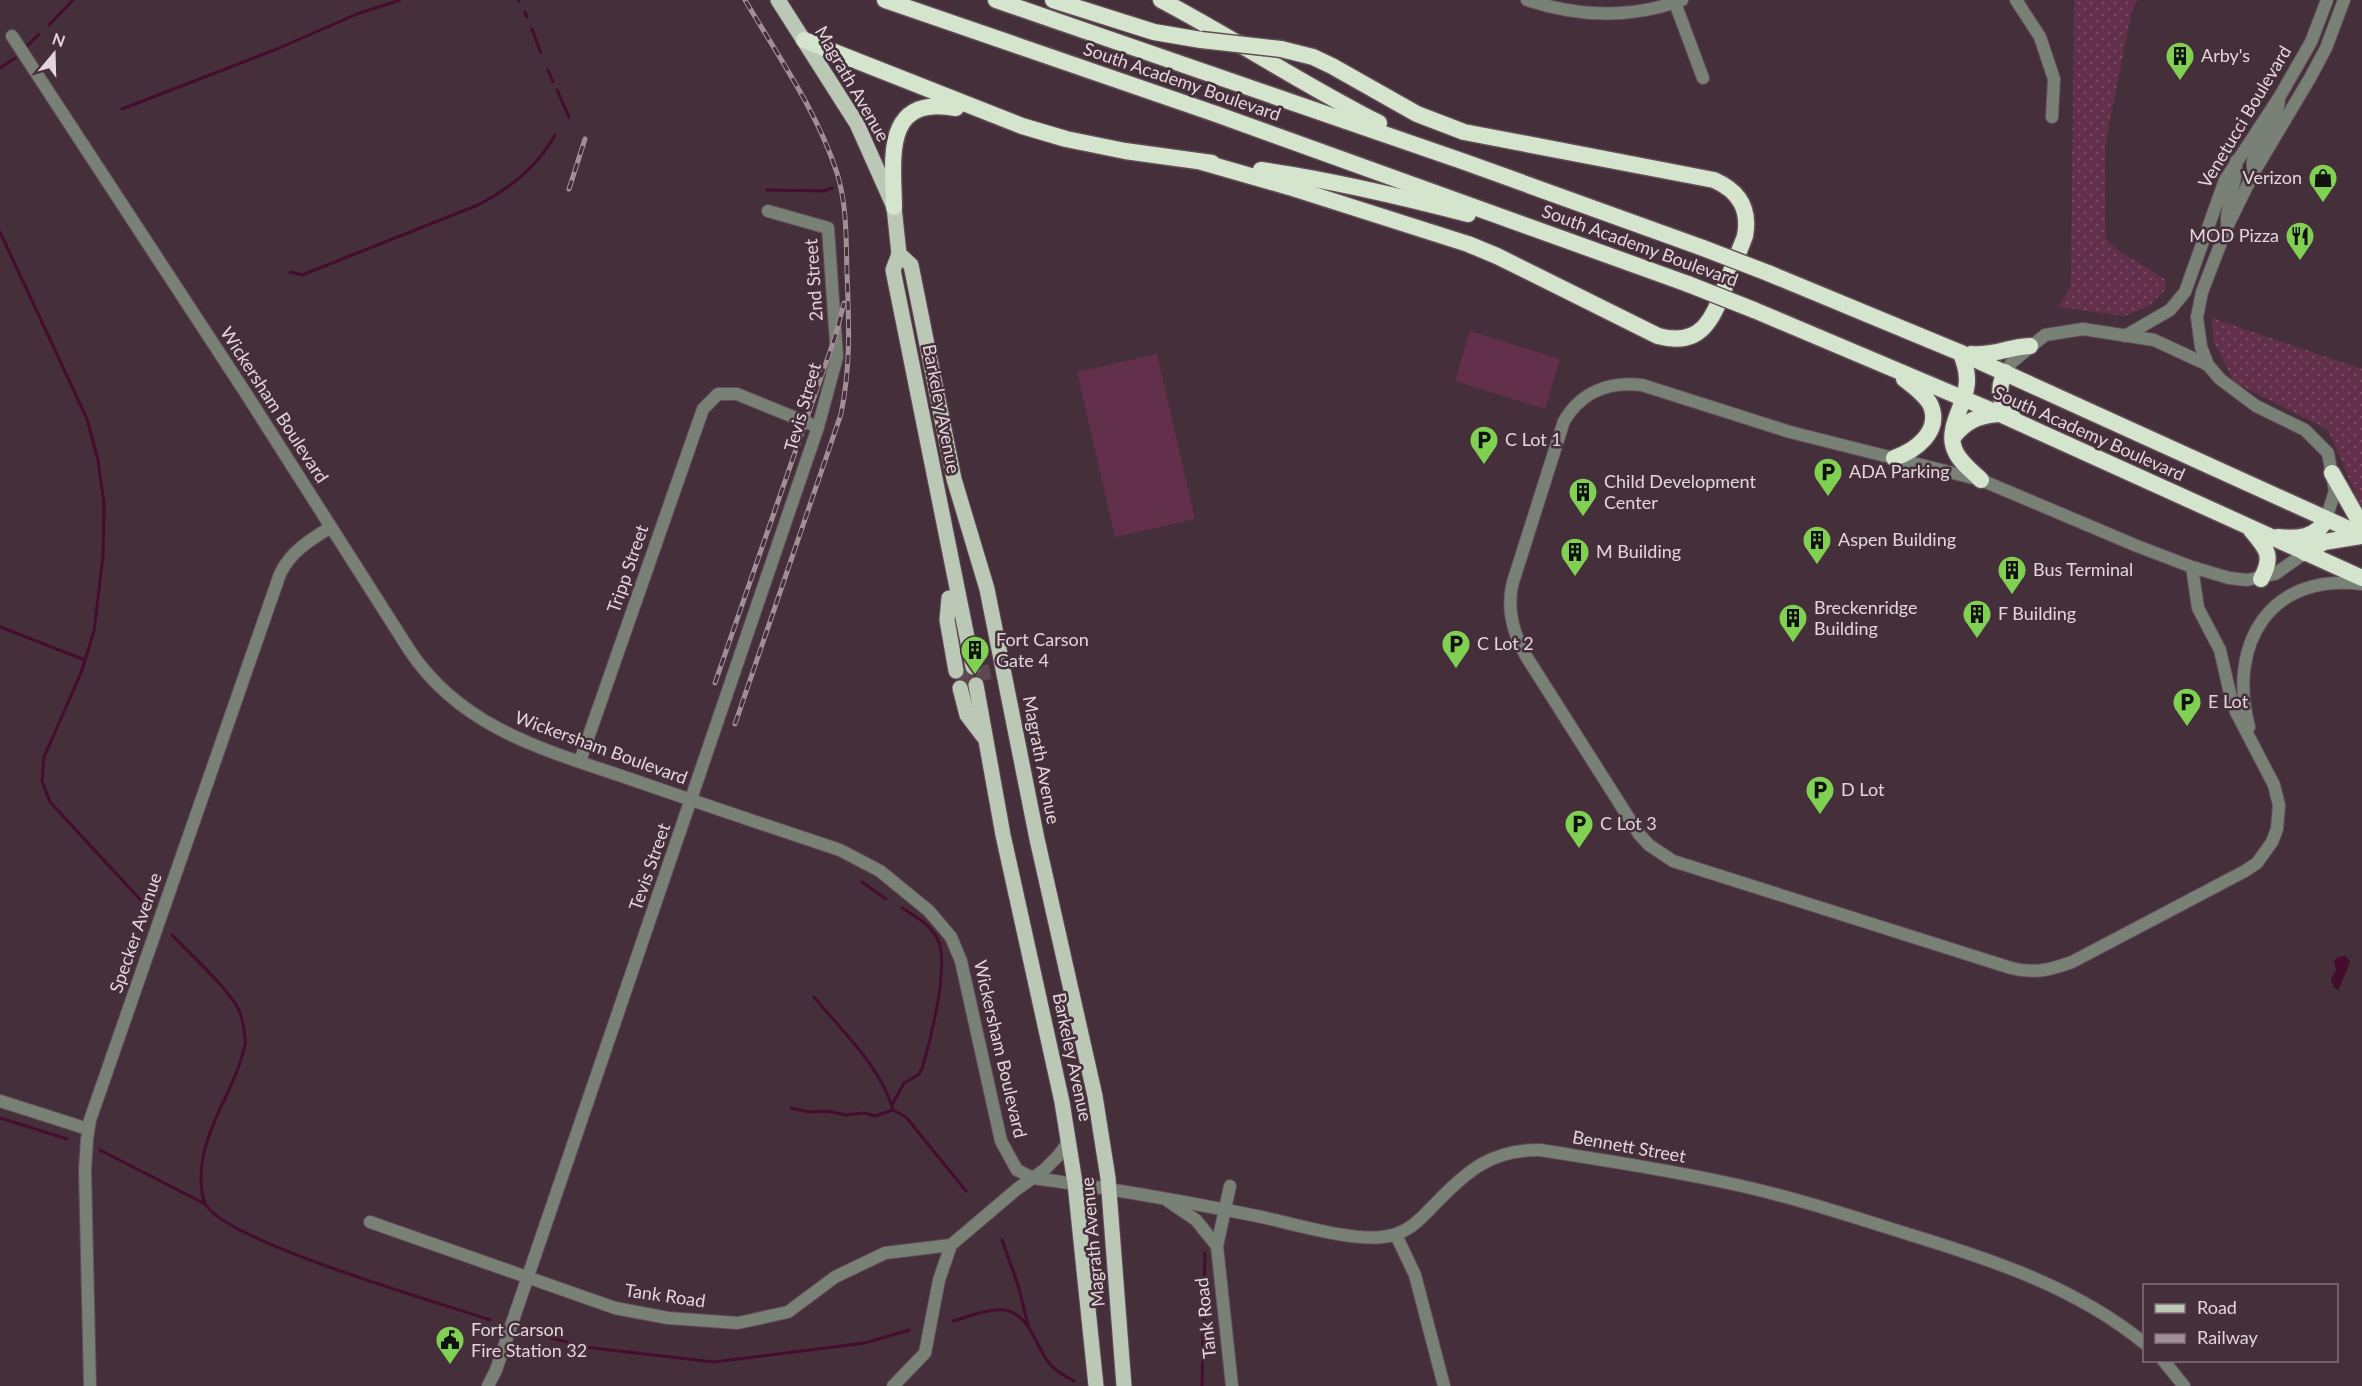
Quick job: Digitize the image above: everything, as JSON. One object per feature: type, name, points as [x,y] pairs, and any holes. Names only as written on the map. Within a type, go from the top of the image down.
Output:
[{"type":"highway","name":"South Academy Boulevard","points":[[885,0],[1216,114],[1688,284],[2000,414],[2362,578]]},
{"type":"highway","name":"South Academy Boulevard","points":[[996,0],[1462,161],[1768,273],[2005,372],[2362,536]]},
{"type":"highway","points":[[1053,0],[1154,32],[1281,49],[1313,57],[1417,114],[1464,132],[1714,180],[1737,195],[1743,204],[1747,224],[1745,236],[1714,315],[1701,331],[1692,336],[1669,339],[1658,336],[1497,256],[1468,244],[1289,186],[1202,162]]},
{"type":"highway","points":[[1161,0],[1212,27],[1350,109],[1462,161]]},
{"type":"highway","points":[[804,40],[986,113],[1066,139],[1125,151],[1308,176],[1578,243]]},
{"type":"highway","points":[[894,207],[892,153],[900,126],[910,113],[938,105],[986,113]]},
{"type":"highway","points":[[1981,480],[1960,459],[1954,448],[1953,437],[1964,399],[1967,374],[1961,353],[1990,355],[2014,346],[2030,346]]},
{"type":"highway","points":[[1892,368],[1924,396],[1931,405],[1933,417],[1931,427],[1920,445],[1910,453],[1894,458]]},
{"type":"highway","points":[[2005,372],[2000,383],[2001,401],[2017,422]]},
{"type":"highway","points":[[1953,437],[1964,424],[1972,419],[2000,414]]},
{"type":"highway","points":[[2332,473],[2362,526]]},
{"type":"highway","points":[[2268,536],[2305,536],[2317,532],[2326,519]]},
{"type":"highway","points":[[2249,527],[2265,547],[2268,555],[2269,562],[2261,579]]},
{"type":"highway","points":[[2305,553],[2324,542],[2362,536]]},
{"type":"main road","name":"Magrath Avenue","points":[[778,0],[857,124],[894,207],[899,254],[911,265],[954,479],[987,589],[1037,839],[1095,1096],[1108,1188],[1124,1386]]},
{"type":"main road","name":"Barkeley Avenue","points":[[899,254],[893,270],[954,573],[969,668],[947,620],[954,573]]},
{"type":"main road","name":"Barkeley Avenue","points":[[986,740],[967,715],[972,686],[990,717],[986,740],[1003,835],[1060,1088],[1075,1184],[1096,1386]]},
{"type":"street","points":[[1527,0],[1553,8],[1594,14],[1633,13],[1678,1],[1703,78]]},
{"type":"street","points":[[2016,0],[2040,37],[2054,79],[2052,117]]},
{"type":"street","name":"Venetucci Boulevard","points":[[2125,336],[2170,310],[2185,292],[2216,201],[2236,161],[2280,96],[2311,42],[2327,0]]},
{"type":"street","name":"Venetucci Boulevard","points":[[2326,519],[2335,491],[2328,453],[2306,430],[2256,406],[2235,392],[2208,365],[2201,347],[2197,317],[2202,292],[2227,226],[2254,172],[2310,78],[2344,0]]},
{"type":"street","name":"Wickersham Boulevard","points":[[12,36],[415,659],[430,678],[451,699],[485,723],[514,738],[840,850],[880,871],[938,920],[951,937],[961,961],[1001,1141],[1017,1170],[1033,1178]]},
{"type":"street","points":[[2254,172],[2252,164],[2254,155],[2276,118],[2280,96]]},
{"type":"street","points":[[2227,226],[2227,208],[2237,179],[2236,161]]},
{"type":"street","name":"2nd Street","points":[[768,212],[828,228],[837,357]]},
{"type":"street","points":[[2005,372],[2012,362],[2045,335],[2083,329],[2154,340],[2208,365]]},
{"type":"street","name":"Tevis Street","points":[[488,1386],[496,1370],[692,800],[818,427],[837,357]]},
{"type":"street","points":[[2192,567],[2198,608],[2220,650],[2233,705],[2274,785],[2279,805],[2277,830],[2266,853],[2245,871],[2072,962],[2048,971],[2034,972],[2011,968],[1694,868],[1660,854],[1639,834],[1526,656],[1513,627],[1510,602],[1511,588],[1564,421],[1575,405],[1591,392],[1628,383],[1641,385],[1790,432],[1981,480],[2192,567],[2229,578],[2261,579],[2282,571],[2305,553]]},
{"type":"street","name":"Tripp Street","points":[[580,761],[703,409],[718,393],[737,394],[818,427]]},
{"type":"street","name":"Specker Avenue","points":[[90,1386],[85,1170],[88,1128],[280,574],[287,560],[299,548],[331,527]]},
{"type":"street","points":[[2252,740],[2245,713],[2242,679],[2244,659],[2257,626],[2278,603],[2306,588],[2346,582],[2362,584]]},
{"type":"street","points":[[0,1101],[88,1128]]},
{"type":"street","points":[[893,1386],[925,1353],[939,1280],[951,1245],[1059,1156],[1069,1141]]},
{"type":"street","name":"Bennett Street","points":[[1108,1188],[1161,1196],[1364,1237],[1381,1238],[1396,1235],[1416,1224],[1458,1181],[1481,1163],[1512,1152],[1539,1150],[1728,1183],[1782,1196],[1960,1250],[2053,1287],[2115,1321],[2143,1342]]},
{"type":"street","points":[[1033,1178],[1108,1188]]},
{"type":"street","name":"Tank Road","points":[[1230,1186],[1217,1246],[1232,1386]]},
{"type":"street","points":[[1161,1196],[1196,1220],[1217,1246]]},
{"type":"street","name":"Tank Road","points":[[370,1222],[615,1308],[668,1318],[738,1323],[788,1312],[835,1277],[885,1253],[951,1245]]},
{"type":"street","points":[[1396,1235],[1415,1275],[1444,1386]]},
{"type":"street","points":[[2165,1362],[2184,1386]]},
{"type":"shaded area","points":[[2074,0],[2138,0],[2132,10],[2105,145],[2105,237],[2116,249],[2166,280],[2166,289],[2149,306],[2125,316],[2058,307],[2071,286]]},
{"type":"shaded area","points":[[2212,318],[2362,369],[2362,509],[2328,430],[2234,382],[2213,340]]},
{"type":"shaded area","points":[[1470,331],[1560,359],[1545,409],[1455,381]]},
{"type":"shaded area","points":[[1157,354],[1195,519],[1115,537],[1077,372]]},
{"type":"shaded area","points":[[2346,956],[2350,962],[2338,991],[2331,979],[2336,970],[2334,961],[2338,957]]},
{"type":"waterway","points":[[49,25],[73,0]]},
{"type":"waterway","points":[[122,109],[277,49],[357,14],[400,0]]},
{"type":"waterway","points":[[525,12],[527,17]]},
{"type":"waterway","points":[[532,29],[541,53]]},
{"type":"waterway","points":[[27,46],[39,34]]},
{"type":"waterway","points":[[0,68],[15,58]]},
{"type":"waterway","points":[[548,70],[553,82]]},
{"type":"waterway","points":[[557,90],[569,117]]},
{"type":"waterway","points":[[290,272],[302,275],[478,205],[501,192],[522,176],[540,157],[555,135]]},
{"type":"waterway","points":[[767,190],[824,191],[832,188]]},
{"type":"waterway","points":[[0,232],[87,419],[98,460],[104,504],[103,556],[94,631],[81,673],[44,757],[42,781],[50,802],[149,909]]},
{"type":"waterway","points":[[0,627],[85,660]]},
{"type":"waterway","points":[[862,882],[886,899]]},
{"type":"waterway","points":[[892,1105],[904,1083],[918,1075],[922,1069],[938,1002],[942,964],[941,949],[934,933],[902,908]]},
{"type":"waterway","points":[[172,935],[234,1001],[240,1013],[244,1032],[245,1045],[240,1062],[212,1127],[202,1160],[201,1185],[206,1205],[222,1220],[292,1253],[490,1320]]},
{"type":"waterway","points":[[814,997],[870,1064],[888,1094],[893,1110],[906,1117],[966,1191]]},
{"type":"waterway","points":[[791,1108],[809,1112],[827,1111],[846,1115],[864,1113],[875,1116],[893,1110]]},
{"type":"waterway","points":[[0,1118],[67,1139]]},
{"type":"waterway","points":[[100,1150],[205,1204]]},
{"type":"waterway","points":[[1002,1240],[1018,1285],[1028,1325]]},
{"type":"waterway","points":[[1202,1386],[1205,1253]]},
{"type":"waterway","points":[[953,1321],[992,1310],[1013,1312],[1031,1330],[1043,1355],[1051,1365],[1074,1381]]},
{"type":"waterway","points":[[531,1332],[584,1347],[714,1362],[865,1343],[909,1330]]},
{"type":"tunnel","points":[[981,666],[985,683]]},
{"type":"tunnel","points":[[964,669],[968,687]]},
{"type":"railway","points":[[735,724],[841,414],[848,344],[845,222],[843,197],[837,173],[808,106],[745,0]]},
{"type":"railway","points":[[569,189],[585,139]]},
{"type":"railway","points":[[715,683],[835,337],[844,303]]},
{"type":"place","name":"Arby's","points":[[2180,82]]},
{"type":"place","name":"Verizon","points":[[2323,204]]},
{"type":"place","name":"MOD Pizza","points":[[2300,262]]},
{"type":"place","name":"C Lot 1","points":[[1484,466]]},
{"type":"place","name":"ADA Parking","points":[[1828,498]]},
{"type":"place","name":"Child Development Center","points":[[1583,518]]},
{"type":"place","name":"Aspen Building","points":[[1817,566]]},
{"type":"place","name":"M Building","points":[[1575,578]]},
{"type":"place","name":"Bus Terminal","points":[[2012,596]]},
{"type":"place","name":"F Building","points":[[1977,640]]},
{"type":"place","name":"Breckenridge Building","points":[[1793,644]]},
{"type":"place","name":"C Lot 2","points":[[1456,670]]},
{"type":"place","name":"Fort Carson Gate 4","points":[[975,676]]},
{"type":"place","name":"E Lot","points":[[2187,728]]},
{"type":"place","name":"D Lot","points":[[1820,816]]},
{"type":"place","name":"C Lot 3","points":[[1579,850]]},
{"type":"place","name":"Fort Carson Fire Station 32","points":[[450,1366]]}]
